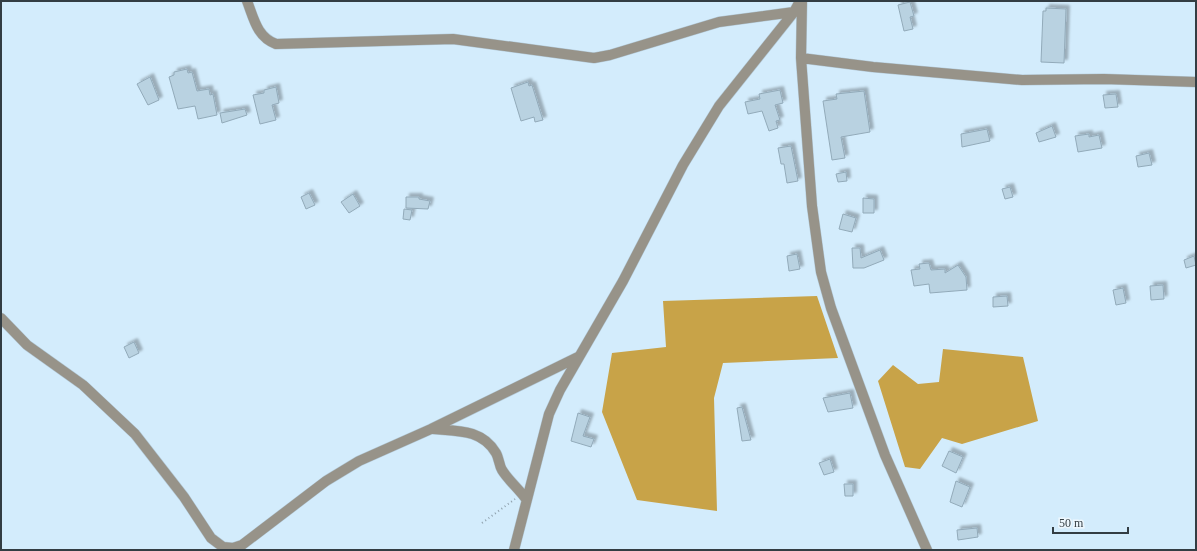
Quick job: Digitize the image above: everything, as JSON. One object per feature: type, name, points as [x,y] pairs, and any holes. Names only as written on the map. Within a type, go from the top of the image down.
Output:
[{"type":"street","points":[[247,1],[261,34],[266,40],[276,44],[453,39],[594,58],[610,55],[719,22],[794,12]]},
{"type":"street","points":[[514,550],[524,496],[554,402],[578,357],[623,281],[683,165],[715,112],[766,49],[801,1]]},
{"type":"street","points":[[801,1],[801,58],[812,206],[821,272],[831,308],[885,455],[927,550]]},
{"type":"street","points":[[801,58],[880,68],[1022,80],[1104,79],[1196,82]]},
{"type":"street","points":[[1,318],[27,345],[83,385],[135,434],[184,498],[211,538],[223,546],[233,548],[242,545],[326,482],[360,461],[431,429],[578,357]]},
{"type":"street","points":[[431,429],[467,431],[482,439],[493,449],[497,455],[502,470],[524,496]]},
{"type":"path","points":[[482,523],[524,496]]},
{"type":"shaded area","points":[[817,296],[838,358],[723,363],[714,398],[717,511],[637,500],[602,412],[612,353],[666,347],[663,301]]},
{"type":"shaded area","points":[[943,349],[1023,357],[1038,421],[962,444],[942,438],[920,469],[905,467],[878,381],[893,365],[918,384],[939,382]]},
{"type":"building","points":[[910,2],[914,16],[910,17],[913,29],[904,31],[898,5]]},
{"type":"building","points":[[1046,8],[1066,9],[1064,63],[1041,62],[1043,11],[1046,11]]},
{"type":"building","points":[[187,69],[188,73],[192,72],[197,91],[209,89],[210,95],[213,94],[217,115],[198,119],[195,106],[178,109],[169,77],[174,75],[174,72]]},
{"type":"building","points":[[150,77],[159,100],[148,105],[137,84]]},
{"type":"building","points":[[528,82],[529,86],[532,85],[543,120],[535,122],[534,117],[521,121],[511,88]]},
{"type":"building","points":[[276,87],[279,103],[272,105],[276,120],[260,124],[253,95],[264,93],[264,90]]},
{"type":"building","points":[[780,90],[783,103],[775,105],[780,120],[776,121],[778,128],[769,131],[762,111],[748,114],[745,102],[760,99],[759,94]]},
{"type":"building","points":[[864,91],[870,132],[841,137],[845,158],[832,160],[823,101],[837,99],[836,94]]},
{"type":"building","points":[[1116,94],[1118,107],[1105,108],[1103,95]]},
{"type":"building","points":[[245,109],[247,115],[222,123],[220,113]]},
{"type":"building","points":[[1052,126],[1056,137],[1039,142],[1036,133]]},
{"type":"building","points":[[987,129],[990,141],[962,147],[961,134]]},
{"type":"building","points":[[1089,134],[1089,137],[1099,135],[1102,148],[1078,152],[1075,136]]},
{"type":"building","points":[[791,146],[798,181],[787,183],[784,164],[781,164],[778,148]]},
{"type":"building","points":[[1149,153],[1152,165],[1138,167],[1136,156]]},
{"type":"building","points":[[846,172],[847,181],[838,182],[836,174]]},
{"type":"building","points":[[1010,187],[1013,197],[1005,199],[1002,189]]},
{"type":"building","points":[[309,193],[315,205],[306,209],[301,197]]},
{"type":"building","points":[[353,194],[360,206],[349,213],[341,202]]},
{"type":"building","points":[[406,197],[419,197],[419,199],[430,201],[428,209],[406,208]]},
{"type":"building","points":[[863,198],[874,199],[874,213],[863,213]]},
{"type":"building","points":[[404,209],[412,210],[410,220],[403,219]]},
{"type":"building","points":[[843,214],[856,218],[852,232],[839,229]]},
{"type":"building","points":[[852,248],[860,248],[861,258],[880,250],[884,260],[864,268],[853,268]]},
{"type":"building","points":[[797,254],[800,269],[789,271],[787,256]]},
{"type":"building","points":[[1194,256],[1196,265],[1186,268],[1184,260]]},
{"type":"building","points":[[929,263],[931,270],[945,269],[945,273],[958,265],[966,277],[967,290],[930,293],[929,284],[914,286],[911,270],[920,269],[919,264]]},
{"type":"building","points":[[1163,285],[1164,299],[1151,300],[1150,286]]},
{"type":"building","points":[[1123,288],[1126,303],[1116,305],[1113,290]]},
{"type":"building","points":[[1007,296],[1008,306],[993,307],[993,297]]},
{"type":"building","points":[[134,342],[139,353],[129,358],[124,347]]},
{"type":"building","points":[[850,393],[853,408],[828,412],[823,398]]},
{"type":"building","points":[[742,407],[751,440],[742,441],[737,408]]},
{"type":"building","points":[[578,413],[590,417],[583,436],[594,439],[591,447],[571,441]]},
{"type":"building","points":[[949,451],[963,457],[956,473],[942,466]]},
{"type":"building","points":[[830,459],[834,472],[824,475],[819,463]]},
{"type":"building","points":[[956,481],[970,487],[962,507],[950,502]]},
{"type":"building","points":[[844,484],[853,484],[853,496],[845,496]]},
{"type":"building","points":[[977,528],[978,537],[958,540],[957,530]]}]
